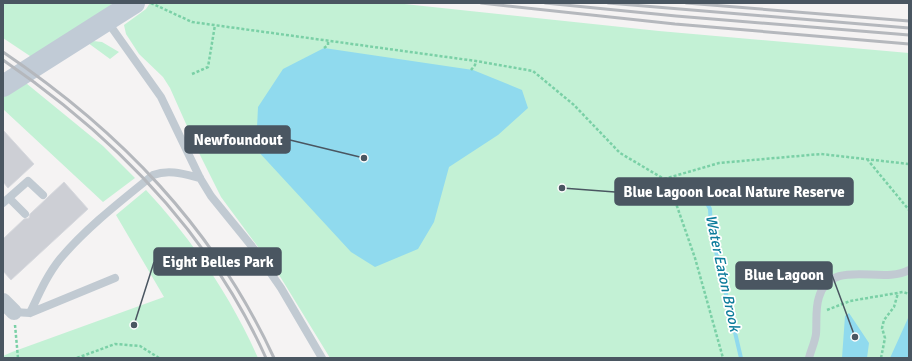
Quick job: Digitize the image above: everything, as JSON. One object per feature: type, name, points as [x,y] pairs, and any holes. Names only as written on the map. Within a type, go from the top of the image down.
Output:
[{"type":"street","points":[[3,86],[134,3]]},
{"type":"lane","points":[[107,21],[148,76],[161,97],[200,178],[211,196],[254,249],[281,288],[322,358]]},
{"type":"lane","points":[[30,312],[44,284],[60,260],[97,221],[153,175],[162,172],[170,172],[200,178]]},
{"type":"lane","points":[[25,214],[6,201],[28,181],[43,195]]},
{"type":"lane","points":[[809,358],[815,337],[819,298],[827,282],[843,275],[861,273],[895,275],[909,270]]},
{"type":"lane","points":[[8,307],[30,312],[115,278]]},
{"type":"path","points":[[150,3],[192,22],[476,60],[533,71],[574,105],[620,153],[664,179],[671,189],[695,258],[723,358]]},
{"type":"path","points":[[192,74],[208,67],[215,25]]},
{"type":"path","points":[[324,48],[328,45],[328,40]]},
{"type":"path","points":[[471,70],[475,65],[476,60]]},
{"type":"path","points":[[664,179],[719,163],[821,154],[909,164]]},
{"type":"path","points":[[866,159],[909,210]]},
{"type":"path","points":[[817,314],[850,301],[898,293],[909,294]]},
{"type":"path","points":[[881,358],[885,338],[882,328],[884,320],[894,307],[898,293]]},
{"type":"path","points":[[8,307],[18,358]]},
{"type":"path","points":[[77,358],[115,344],[140,346],[159,358]]},
{"type":"green space","points":[[3,3],[113,3],[93,20],[36,60],[3,38]]},
{"type":"green space","points":[[150,3],[395,3],[659,31],[909,53],[909,358],[330,358],[281,278],[221,197],[199,153],[170,88],[163,77],[139,54],[126,34],[124,25],[146,9]]},
{"type":"green space","points":[[84,40],[102,42],[119,52],[110,59]]},
{"type":"green space","points":[[21,79],[103,146],[135,178],[103,202],[3,109],[3,91]]},
{"type":"green space","points":[[146,190],[179,228],[223,291],[236,313],[258,358],[3,358],[3,356],[12,352],[164,297],[116,215]]},
{"type":"water","points":[[324,48],[473,70],[522,90],[528,108],[498,135],[449,167],[434,222],[418,249],[375,267],[351,252],[256,149],[258,107],[283,69]]},
{"type":"water","points":[[849,313],[869,343],[867,358],[842,358],[845,316]]},
{"type":"water","points":[[909,316],[909,358],[890,358]]},
{"type":"building","points":[[3,130],[34,164],[8,188],[3,182]]},
{"type":"building","points":[[64,182],[88,209],[11,280],[3,271],[3,239],[24,219],[29,218],[30,214]]},
{"type":"waterway","name":"Water Eaton Brook","points":[[700,190],[710,209],[711,230],[741,358]]},
{"type":"railway","points":[[481,3],[675,24],[909,44]]},
{"type":"railway","points":[[545,3],[676,16],[909,35]]},
{"type":"railway","points":[[608,3],[909,28]]},
{"type":"railway","points":[[686,3],[909,21]]},
{"type":"railway","points":[[3,52],[46,82],[86,115],[124,149],[160,186],[193,225],[223,266],[250,311],[274,358]]},
{"type":"railway","points":[[3,60],[83,121],[120,155],[155,191],[187,229],[217,270],[243,313],[266,358]]},
{"type":"place","name":"Newfoundout","points":[[364,158]]},
{"type":"place","name":"Blue Lagoon Local Nature Reserve","points":[[562,188]]},
{"type":"place","name":"Eight Belles Park","points":[[134,325]]},
{"type":"place","name":"Blue Lagoon","points":[[855,337]]}]
